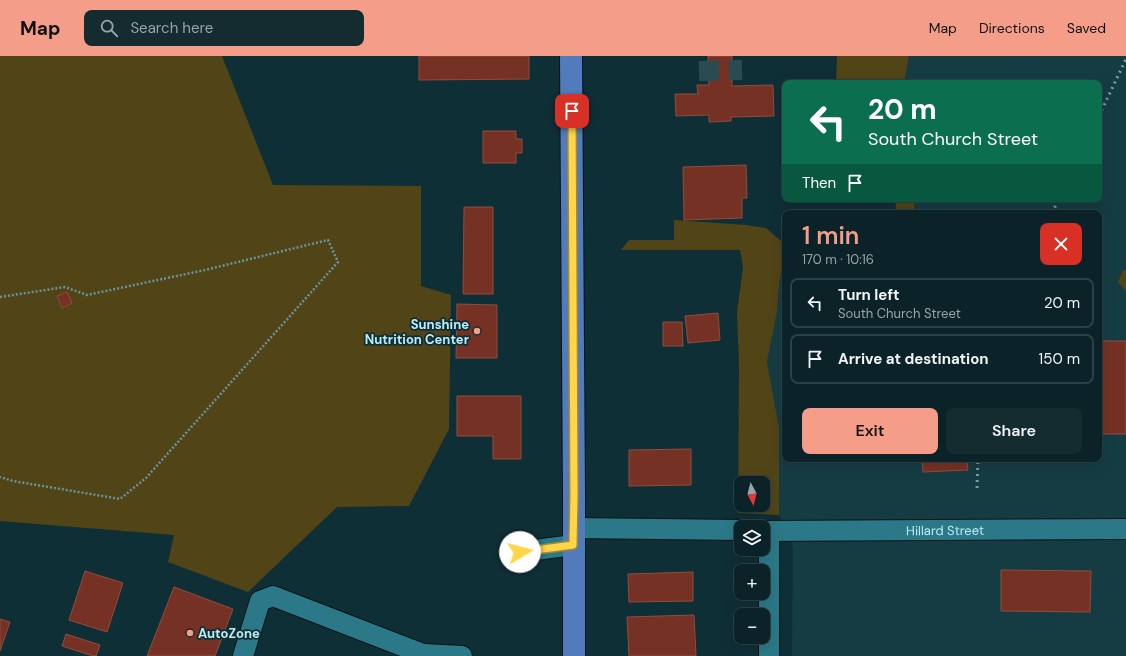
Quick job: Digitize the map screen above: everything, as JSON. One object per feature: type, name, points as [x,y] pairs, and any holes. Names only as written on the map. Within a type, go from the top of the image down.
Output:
[{"type":"main road","points":[[572,56],[574,656]]},
{"type":"street","name":"Hillard Street","points":[[770,531],[1126,529]]},
{"type":"street","points":[[520,552],[574,536],[734,530]]},
{"type":"street","points":[[767,556],[769,656]]},
{"type":"street","points":[[243,656],[260,601],[273,596],[422,655],[462,656]]},
{"type":"path","points":[[0,298],[65,287],[87,295],[205,270],[328,240],[338,262],[146,478],[120,499],[13,481],[0,477]]},
{"type":"shaded area","points":[[0,56],[222,56],[273,185],[421,186],[421,286],[451,295],[449,429],[409,506],[337,507],[248,592],[168,562],[174,535],[0,521]]},
{"type":"shaded area","points":[[837,56],[909,56],[905,80],[836,80]]},
{"type":"shaded area","points":[[909,56],[1126,56],[1126,656],[792,656],[793,547],[779,515],[779,427],[767,362],[777,312],[780,275],[782,275],[782,462],[1102,462],[1102,210],[914,210],[915,202],[1102,202],[1102,80],[905,80]]},
{"type":"shaded area","points":[[896,202],[915,202],[914,210],[895,210]]},
{"type":"shaded area","points":[[674,220],[746,225],[766,228],[782,242],[782,275],[780,275],[777,312],[767,362],[779,427],[779,515],[738,513],[770,512],[770,476],[738,476],[739,367],[737,312],[743,267],[740,250],[621,250],[629,240],[674,240]]},
{"type":"shaded area","points":[[1123,270],[1126,270],[1126,291],[1118,282]]},
{"type":"building","points":[[419,56],[529,56],[529,79],[419,80]]},
{"type":"building","points":[[708,56],[732,56],[732,86],[773,85],[774,116],[731,117],[731,121],[709,122],[709,115],[676,116],[675,94],[698,94],[697,85],[709,85]]},
{"type":"building","points":[[483,131],[516,131],[516,139],[522,139],[522,153],[516,153],[516,163],[483,163]]},
{"type":"building","points":[[746,165],[747,198],[742,198],[742,218],[684,220],[683,167]]},
{"type":"building","points":[[464,207],[493,207],[493,294],[463,294]]},
{"type":"building","points":[[67,292],[72,303],[62,308],[57,296]]},
{"type":"building","name":"Sunshine Nutrition Center","points":[[457,304],[497,305],[497,358],[456,358]]},
{"type":"building","points":[[718,313],[720,340],[688,343],[685,316]]},
{"type":"building","points":[[663,322],[682,322],[683,346],[663,346]]},
{"type":"building","points":[[1102,341],[1126,341],[1126,434],[1102,434]]},
{"type":"building","points":[[457,396],[521,396],[521,459],[493,459],[493,436],[457,436]]},
{"type":"building","points":[[691,449],[691,485],[629,486],[629,450]]},
{"type":"building","points":[[922,462],[967,462],[968,470],[923,472]]},
{"type":"building","points":[[1001,570],[1091,571],[1090,612],[1001,611]]},
{"type":"building","points":[[85,571],[123,583],[107,632],[69,620]]},
{"type":"building","points":[[693,572],[693,601],[629,602],[628,574]]},
{"type":"building","name":"AutoZone","points":[[174,587],[233,609],[215,656],[147,656]]},
{"type":"building","points":[[694,615],[696,656],[629,656],[627,617]]},
{"type":"building","points":[[0,619],[10,622],[0,651]]},
{"type":"building","points":[[66,634],[100,645],[96,656],[62,646]]},
{"type":"tunnel","points":[[699,71],[742,70]]},
{"type":"railway","points":[[1102,110],[1126,59]]},
{"type":"railway","points":[[1054,210],[1058,202]]},
{"type":"railway","points":[[977,488],[978,462]]},
{"type":"place","name":"Sunshine Nutrition Center","points":[[477,331]]},
{"type":"place","name":"AutoZone","points":[[190,633]]},
{"type":"route","points":[[520,552],[573,545],[572,111]]}]
